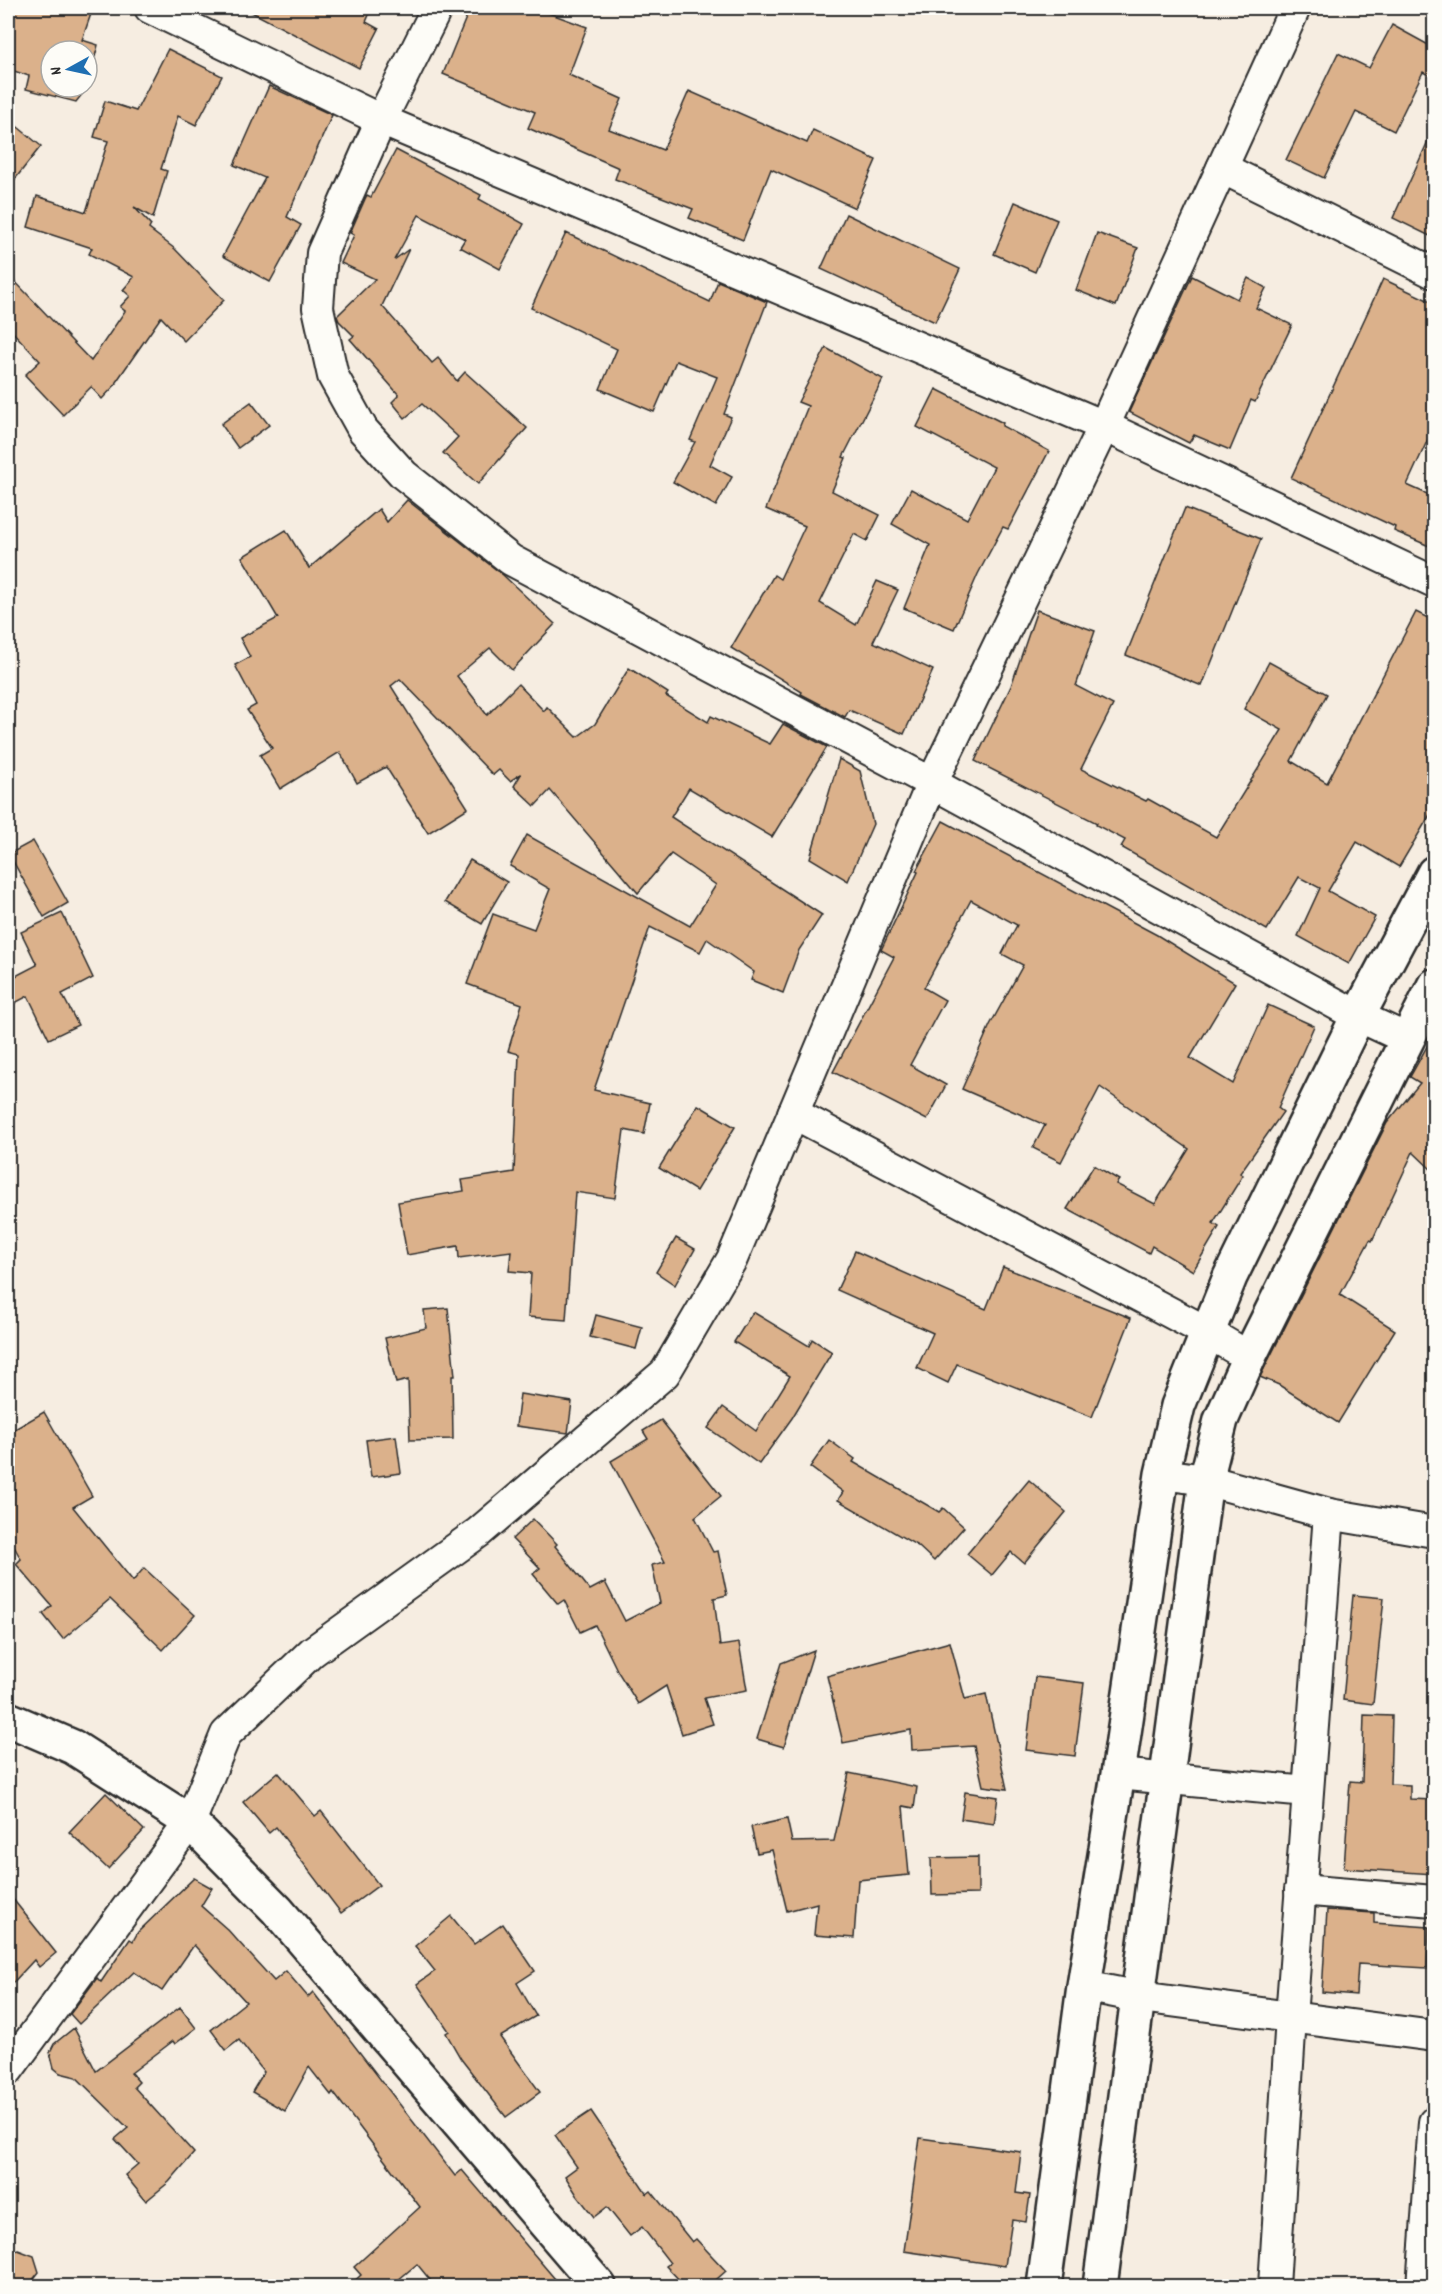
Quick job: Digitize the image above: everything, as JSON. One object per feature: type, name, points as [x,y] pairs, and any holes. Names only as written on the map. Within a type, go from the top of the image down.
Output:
[{"type":"main road","points":[[1044,2286],[1084,1986],[1162,1474],[1178,1406],[1230,1276],[1358,1016],[1434,873]]},
{"type":"main road","points":[[1100,2286],[1140,1997],[1166,1778],[1206,1480],[1221,1420],[1249,1357],[1434,986]]},
{"type":"main road","points":[[8,1719],[74,1747],[190,1822],[277,1910],[599,2286]]},
{"type":"street","points":[[150,8],[381,120],[1104,426],[1434,582]]},
{"type":"street","points":[[437,8],[381,120],[322,253],[318,308],[333,376],[363,430],[404,475],[511,560],[932,783],[1358,1016],[1407,1039]]},
{"type":"street","points":[[8,2070],[190,1822],[226,1734],[312,1652],[479,1532],[665,1373],[732,1259],[932,783],[1104,426],[1295,8]]},
{"type":"street","points":[[1222,168],[1434,273]]},
{"type":"street","points":[[793,1113],[1207,1332],[1249,1357]]},
{"type":"street","points":[[1162,1474],[1206,1480],[1329,1514],[1434,1532]]},
{"type":"street","points":[[1274,2286],[1300,1890],[1329,1514]]},
{"type":"street","points":[[1118,1774],[1307,1792]]},
{"type":"street","points":[[1300,1890],[1434,1901]]},
{"type":"street","points":[[1084,1986],[1140,1997],[1434,2036]]},
{"type":"street","points":[[1422,2286],[1434,2122]]},
{"type":"building","points":[[8,8],[93,8],[82,39],[39,39],[39,92],[26,89],[29,76],[8,69]]},
{"type":"building","points":[[244,8],[372,8],[366,22],[379,29],[359,68]]},
{"type":"building","points":[[470,8],[535,8],[587,27],[569,75],[622,99],[609,129],[663,150],[689,91],[807,143],[813,130],[876,160],[855,208],[771,169],[743,240],[689,218],[693,209],[615,179],[619,168],[528,128],[535,112],[443,74]]},
{"type":"building","points":[[1392,25],[1434,48],[1434,78],[1423,72],[1394,131],[1356,112],[1324,178],[1286,160],[1338,53],[1369,68]]},
{"type":"building","points":[[168,49],[222,76],[196,125],[178,116],[161,169],[167,171],[153,218],[134,207],[151,225],[149,229],[175,249],[224,300],[184,341],[161,317],[117,383],[102,399],[91,387],[63,415],[25,375],[40,361],[8,327],[8,274],[91,361],[125,311],[120,307],[130,296],[123,290],[134,277],[89,254],[92,248],[28,227],[37,196],[86,212],[108,141],[94,137],[105,101],[136,111]]},
{"type":"building","points":[[269,86],[332,115],[287,217],[301,225],[270,282],[223,256],[265,178],[234,165]]},
{"type":"building","points":[[8,119],[41,146],[8,188]]},
{"type":"building","points":[[1434,128],[1434,238],[1393,218]]},
{"type":"building","points":[[396,150],[481,195],[479,199],[524,224],[500,269],[460,247],[465,239],[419,215],[394,260],[409,249],[382,306],[432,363],[438,358],[457,381],[465,372],[527,428],[478,484],[443,453],[458,437],[422,404],[405,418],[392,402],[399,395],[350,339],[354,336],[337,316],[375,279],[341,263],[354,235],[350,233],[365,199],[367,195],[371,197]]},
{"type":"building","points":[[1015,202],[1057,220],[1035,272],[994,254]]},
{"type":"building","points":[[846,214],[960,269],[935,322],[821,269]]},
{"type":"building","points":[[566,233],[710,302],[718,281],[767,302],[724,414],[731,417],[710,465],[732,477],[716,506],[673,482],[695,442],[690,440],[717,377],[676,361],[654,412],[600,389],[617,349],[531,308]]},
{"type":"building","points":[[1097,233],[1138,248],[1116,306],[1076,290]]},
{"type":"building","points":[[1192,276],[1237,299],[1248,278],[1266,288],[1256,308],[1292,325],[1255,402],[1251,400],[1230,450],[1194,435],[1189,443],[1129,412]]},
{"type":"building","points":[[1383,279],[1434,303],[1434,426],[1407,485],[1434,497],[1434,548],[1394,531],[1395,527],[1291,478]]},
{"type":"building","points":[[826,348],[883,379],[843,457],[846,458],[832,491],[880,515],[867,541],[854,534],[820,603],[856,625],[877,581],[898,590],[873,642],[933,670],[904,734],[849,710],[845,717],[801,694],[802,692],[731,648],[774,575],[780,579],[805,526],[766,509],[808,406],[798,402]]},
{"type":"building","points":[[936,389],[1003,423],[1002,426],[1049,451],[1008,529],[1003,527],[978,574],[954,629],[904,608],[930,545],[892,524],[911,489],[967,519],[994,467],[917,427]]},
{"type":"building","points":[[251,402],[269,425],[238,448],[221,424]]},
{"type":"building","points":[[407,500],[503,575],[555,624],[512,670],[490,648],[457,676],[487,715],[518,684],[544,711],[547,707],[577,737],[595,724],[629,668],[668,693],[666,696],[708,722],[711,716],[770,744],[783,724],[827,747],[772,837],[689,788],[671,817],[822,915],[799,950],[783,993],[751,980],[754,972],[707,939],[700,952],[650,927],[594,1090],[650,1103],[644,1134],[624,1130],[615,1198],[575,1192],[566,1320],[528,1317],[531,1273],[509,1271],[511,1251],[459,1258],[458,1246],[407,1255],[398,1202],[464,1191],[462,1180],[514,1172],[519,1054],[508,1051],[522,1004],[467,984],[493,914],[534,929],[550,889],[510,866],[527,835],[690,926],[716,885],[671,854],[638,893],[550,790],[535,806],[514,786],[521,774],[510,781],[499,770],[493,775],[400,679],[391,686],[468,808],[428,833],[386,767],[357,783],[340,752],[280,789],[260,755],[272,748],[247,710],[256,705],[235,665],[250,657],[240,638],[278,618],[242,557],[286,530],[309,568],[379,509],[387,522]]},
{"type":"building","points":[[1185,508],[1261,539],[1202,686],[1126,655]]},
{"type":"building","points":[[1037,610],[1095,631],[1076,686],[1113,705],[1081,769],[1146,801],[1148,799],[1216,837],[1282,730],[1244,709],[1269,662],[1327,694],[1291,761],[1327,783],[1416,612],[1434,621],[1434,808],[1399,867],[1357,842],[1328,891],[1375,917],[1349,964],[1298,936],[1320,888],[1299,877],[1267,930],[1121,847],[1125,840],[1096,825],[1097,823],[975,761],[1011,686]]},
{"type":"building","points":[[839,759],[860,771],[873,824],[848,881],[810,858]]},
{"type":"building","points":[[943,821],[1157,935],[1235,983],[1190,1058],[1233,1084],[1268,1005],[1314,1026],[1278,1108],[1283,1112],[1240,1173],[1243,1175],[1213,1223],[1219,1227],[1193,1271],[1152,1246],[1149,1253],[1067,1209],[1094,1165],[1119,1180],[1116,1184],[1155,1204],[1189,1149],[1100,1087],[1061,1162],[1033,1148],[1045,1125],[962,1089],[990,1025],[1023,965],[1002,954],[1017,925],[971,900],[924,988],[945,1000],[910,1065],[946,1085],[927,1120],[833,1072],[894,957],[881,950],[918,872],[916,871]]},
{"type":"building","points":[[33,841],[68,903],[44,917],[9,854]]},
{"type":"building","points":[[470,860],[507,882],[482,924],[445,902]]},
{"type":"building","points":[[62,913],[93,978],[62,994],[78,1025],[49,1039],[28,996],[13,1004],[8,992],[8,980],[37,965],[21,932]]},
{"type":"building","points":[[1434,1034],[1434,1172],[1413,1152],[1372,1241],[1370,1240],[1340,1295],[1395,1330],[1338,1423],[1279,1385],[1260,1377],[1387,1123],[1420,1083],[1410,1077]]},
{"type":"building","points":[[698,1105],[735,1127],[696,1191],[659,1168]]},
{"type":"building","points":[[676,1238],[695,1249],[675,1285],[656,1272]]},
{"type":"building","points":[[855,1251],[986,1309],[1003,1267],[1131,1318],[1092,1417],[957,1364],[948,1383],[917,1368],[933,1333],[837,1290]]},
{"type":"building","points":[[448,1308],[455,1376],[452,1376],[453,1439],[410,1440],[408,1380],[396,1383],[385,1338],[426,1328],[424,1310]]},
{"type":"building","points":[[753,1312],[809,1346],[812,1339],[832,1352],[792,1418],[759,1464],[708,1428],[723,1407],[756,1431],[790,1376],[734,1342]]},
{"type":"building","points":[[596,1315],[642,1327],[636,1349],[590,1337]]},
{"type":"building","points":[[520,1394],[572,1402],[568,1433],[516,1426]]},
{"type":"building","points":[[44,1412],[92,1496],[73,1507],[133,1581],[144,1568],[195,1615],[163,1650],[110,1599],[63,1639],[43,1614],[52,1606],[16,1564],[21,1559],[8,1536],[8,1433]]},
{"type":"building","points":[[661,1420],[721,1496],[695,1517],[713,1552],[718,1551],[727,1595],[714,1598],[720,1646],[739,1643],[747,1690],[704,1698],[713,1724],[682,1734],[666,1686],[638,1704],[618,1672],[595,1625],[580,1632],[564,1600],[558,1604],[533,1574],[540,1568],[512,1539],[533,1519],[557,1544],[555,1546],[590,1590],[605,1582],[625,1621],[660,1603],[652,1565],[665,1562],[611,1461],[648,1439],[643,1431]]},
{"type":"building","points":[[396,1436],[401,1473],[371,1477],[366,1440]]},
{"type":"building","points":[[829,1440],[855,1459],[853,1462],[939,1512],[943,1508],[964,1527],[934,1561],[918,1546],[838,1500],[843,1492],[810,1467]]},
{"type":"building","points":[[1029,1480],[1066,1512],[1024,1563],[1011,1552],[992,1575],[967,1554]]},
{"type":"building","points":[[1353,1595],[1384,1598],[1373,1704],[1343,1700]]},
{"type":"building","points":[[950,1642],[965,1699],[986,1694],[1007,1789],[983,1786],[974,1746],[912,1750],[911,1730],[843,1743],[827,1676]]},
{"type":"building","points":[[814,1650],[784,1747],[757,1739],[781,1663]]},
{"type":"building","points":[[1035,1677],[1084,1683],[1075,1756],[1026,1750]]},
{"type":"building","points":[[1364,1715],[1392,1716],[1390,1784],[1410,1785],[1410,1799],[1434,1800],[1434,1874],[1344,1868],[1350,1781],[1362,1782]]},
{"type":"building","points":[[278,1772],[315,1816],[321,1811],[379,1885],[341,1913],[276,1827],[269,1833],[243,1802]]},
{"type":"building","points":[[849,1773],[917,1787],[914,1808],[903,1806],[909,1875],[858,1880],[854,1938],[814,1935],[817,1903],[787,1911],[772,1850],[757,1853],[751,1827],[787,1819],[792,1842],[834,1841]]},
{"type":"building","points":[[965,1792],[998,1797],[994,1824],[961,1819]]},
{"type":"building","points":[[106,1793],[144,1830],[108,1869],[69,1832]]},
{"type":"building","points":[[978,1857],[978,1894],[932,1895],[931,1858]]},
{"type":"building","points":[[194,1878],[212,1888],[201,1906],[228,1930],[274,1981],[286,1971],[308,1997],[313,1992],[455,2176],[462,2170],[561,2286],[435,2286],[417,2264],[391,2286],[349,2286],[361,2275],[354,2267],[420,2207],[333,2092],[331,2095],[309,2067],[285,2111],[252,2092],[264,2072],[239,2040],[226,2050],[211,2030],[246,2002],[194,1945],[162,1991],[134,1972],[79,2024],[70,2014],[97,1978],[101,1982],[130,1939],[133,1941],[138,1932]]},
{"type":"building","points":[[8,1893],[56,1953],[39,1967],[34,1960],[8,1988]]},
{"type":"building","points":[[1327,1910],[1374,1913],[1374,1923],[1429,1927],[1427,1968],[1358,1964],[1356,1995],[1322,1992]]},
{"type":"building","points":[[451,1916],[474,1944],[503,1924],[535,1971],[517,1983],[536,2016],[500,2037],[540,2092],[506,2117],[461,2059],[446,2033],[449,2031],[417,1984],[435,1971],[415,1946]]},
{"type":"building","points":[[180,2007],[196,2028],[175,2044],[173,2041],[131,2073],[139,2082],[134,2087],[194,2153],[169,2182],[146,2201],[125,2175],[138,2164],[115,2139],[128,2128],[76,2077],[60,2073],[54,2068],[50,2052],[54,2044],[74,2028],[96,2071]]},
{"type":"building","points":[[591,2111],[647,2194],[651,2191],[692,2242],[696,2239],[726,2271],[709,2286],[685,2286],[666,2266],[670,2263],[642,2227],[630,2236],[607,2207],[594,2217],[577,2195],[565,2176],[577,2167],[555,2135]]},
{"type":"building","points":[[920,2138],[1021,2152],[1016,2193],[1030,2195],[1026,2222],[1012,2220],[1005,2266],[904,2251]]},
{"type":"building","points":[[18,2250],[34,2256],[39,2272],[28,2286],[8,2286],[8,2253]]}]
